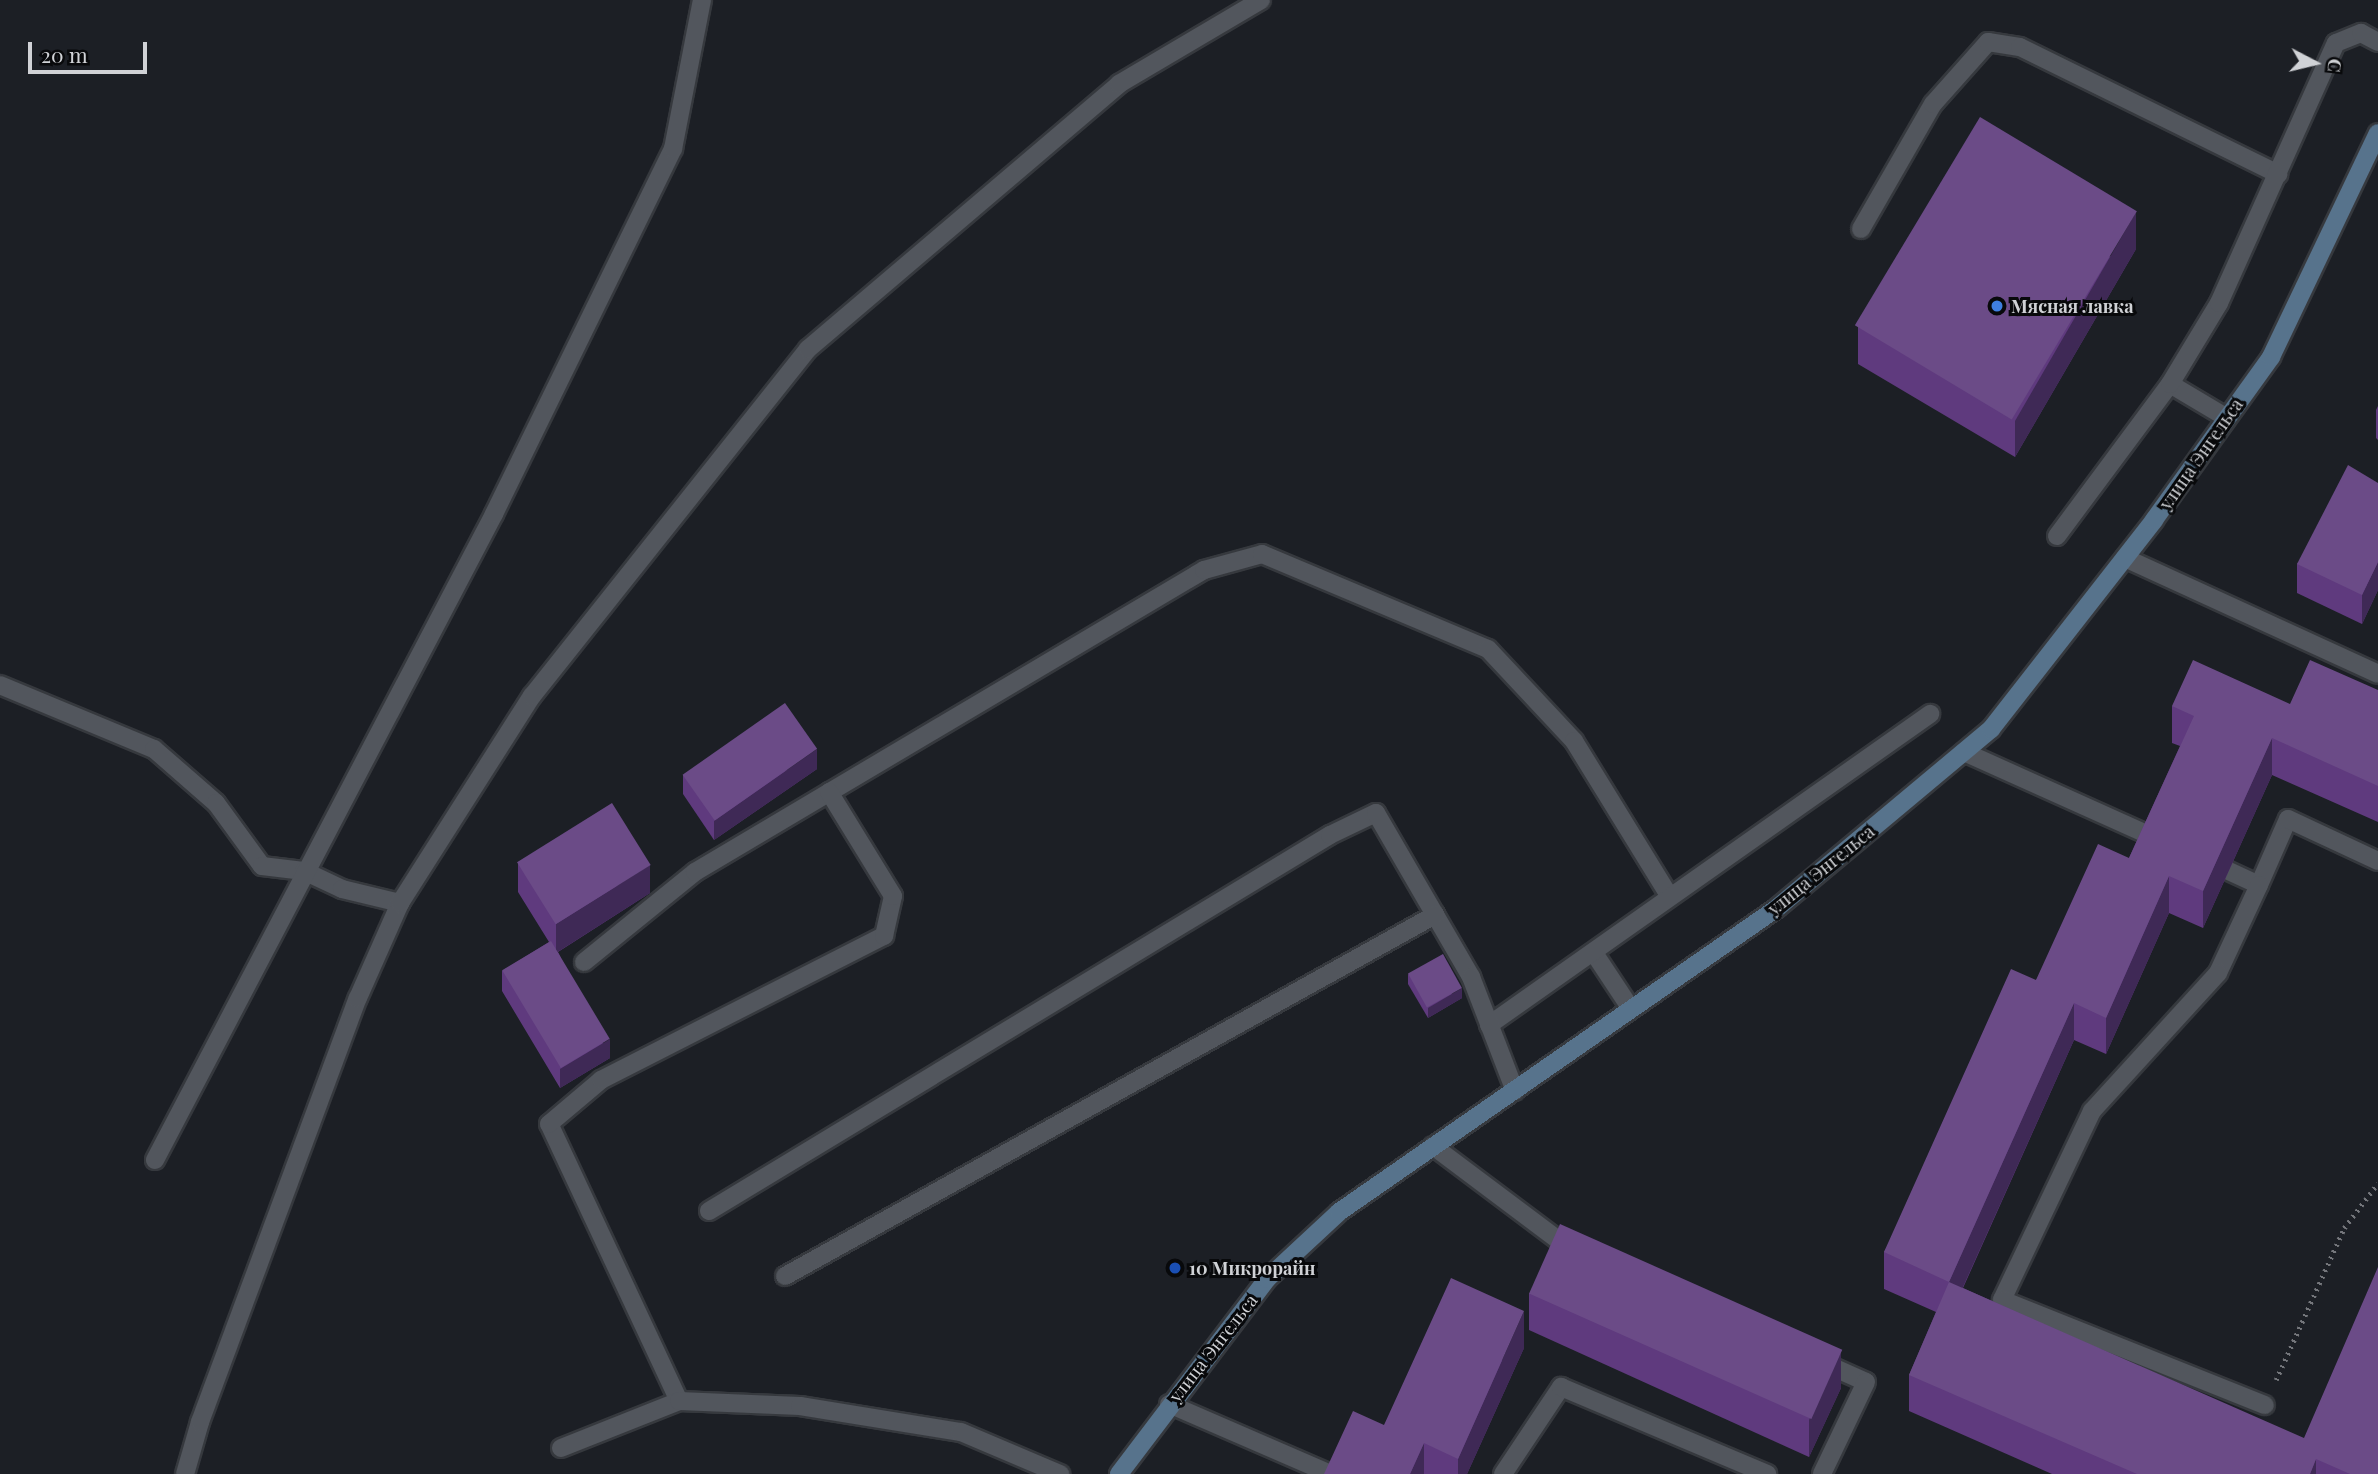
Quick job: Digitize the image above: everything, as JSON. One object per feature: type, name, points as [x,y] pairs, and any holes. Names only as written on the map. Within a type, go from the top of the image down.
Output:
[{"type":"main road","name":"улица Энгельса","points":[[1119,1474],[1169,1404],[1267,1279],[1339,1212],[1777,908],[1991,729],[2125,558],[2271,357],[2378,133]]},
{"type":"lane","points":[[155,1160],[304,871],[494,514],[673,149],[702,0]]},
{"type":"lane","points":[[186,1474],[200,1422],[354,1010],[400,903],[532,695],[808,349],[1119,84],[1261,0]]},
{"type":"lane","points":[[2057,536],[2170,384],[2219,303],[2336,43],[2361,33],[2378,42]]},
{"type":"lane","points":[[1861,229],[1933,104],[1989,42],[2020,47],[2278,174]]},
{"type":"lane","points":[[2170,384],[2227,418]]},
{"type":"lane","points":[[583,962],[695,872],[1204,569],[1262,554],[1488,649],[1574,741],[1670,897]]},
{"type":"lane","points":[[2125,558],[2378,674]]},
{"type":"lane","points":[[0,685],[154,749],[216,803],[262,866],[304,871],[342,889],[400,903]]},
{"type":"lane","points":[[1489,1025],[1930,714]]},
{"type":"lane","points":[[1964,752],[2259,885]]},
{"type":"lane","points":[[679,1401],[549,1124],[601,1080],[884,936],[893,896],[829,792]]},
{"type":"lane","points":[[709,1211],[1330,835],[1376,813],[1471,977],[1515,1091]]},
{"type":"lane","points":[[2265,1405],[2003,1300],[2092,1111],[2218,973],[2288,819],[2378,861]]},
{"type":"lane","points":[[785,1276],[1435,915]]},
{"type":"lane","points":[[1594,953],[1632,1009]]},
{"type":"lane","points":[[1433,1146],[1560,1246],[1586,1257]]},
{"type":"lane","points":[[1802,1353],[1866,1381],[1822,1474]]},
{"type":"lane","points":[[1503,1474],[1561,1387],[1767,1474]]},
{"type":"lane","points":[[561,1448],[679,1401],[800,1406],[961,1432],[1060,1474]]},
{"type":"lane","points":[[1169,1404],[1331,1474]]},
{"type":"path","points":[[2265,1405],[2344,1227],[2378,1183]]},
{"type":"building","name":"Мясная лавка","points":[[1980,117],[2137,211],[2012,420],[1855,325]]},
{"type":"building","points":[[2348,465],[2378,483],[2378,562],[2362,595],[2297,564]]},
{"type":"building","points":[[2193,660],[2290,704],[2310,660],[2378,690],[2378,786],[2272,738],[2203,891],[2169,876],[2106,1018],[2074,1003],[1949,1282],[1884,1252],[2011,969],[2036,980],[2098,844],[2129,858],[2194,716],[2172,706]]},
{"type":"building","points":[[785,703],[817,749],[715,821],[683,775]]},
{"type":"building","points":[[612,803],[651,865],[556,924],[517,862]]},
{"type":"building","points":[[551,941],[610,1039],[561,1068],[502,970]]},
{"type":"building","points":[[1443,954],[1462,988],[1427,1008],[1408,973]]},
{"type":"building","points":[[1560,1224],[1842,1350],[1811,1419],[1529,1293]]},
{"type":"building","points":[[2378,1267],[2378,1474],[2350,1474],[2316,1459],[2310,1474],[2137,1474],[1909,1375],[1949,1282],[2304,1438]]},
{"type":"building","points":[[1451,1278],[1524,1311],[1458,1459],[1424,1443],[1410,1474],[1324,1474],[1353,1411],[1384,1425]]},
{"type":"place","name":"Мясная лавка","points":[[1997,306]]},
{"type":"place","name":"10 Микрорайн","points":[[1175,1268]]}]
